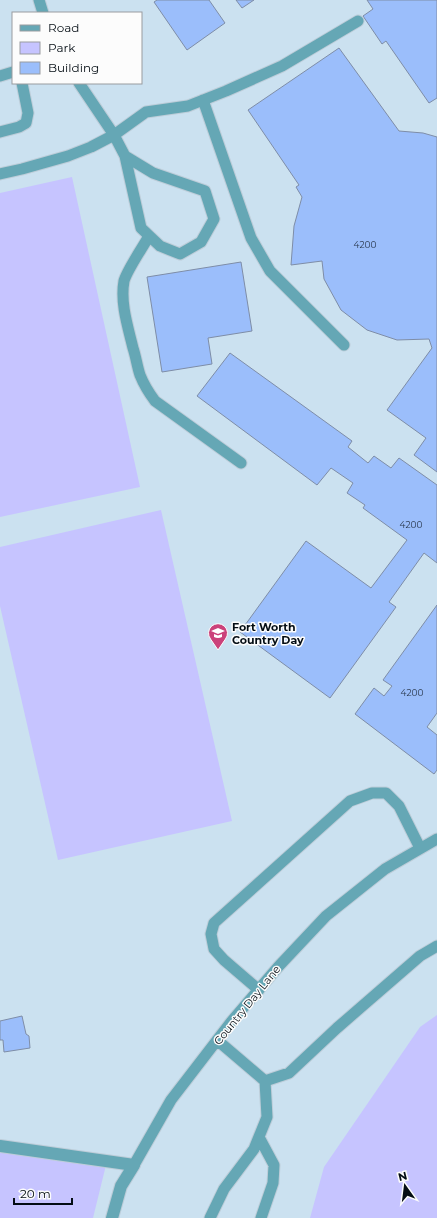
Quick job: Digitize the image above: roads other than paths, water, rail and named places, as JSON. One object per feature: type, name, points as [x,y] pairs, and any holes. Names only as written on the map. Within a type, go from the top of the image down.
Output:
[{"type":"street","points":[[0,1146],[134,1165]]},
{"type":"street","name":"Country Day Lane","points":[[112,1218],[121,1186],[134,1165]]},
{"type":"lane","points":[[39,0],[43,12]]},
{"type":"lane","points":[[0,174],[68,156],[91,148],[114,135],[146,112],[188,106],[226,91],[282,66],[358,21]]},
{"type":"lane","points":[[0,76],[12,72]]},
{"type":"lane","points":[[0,132],[19,127],[26,123],[28,113],[22,84]]},
{"type":"lane","points":[[80,84],[114,135],[125,156],[142,228],[160,246],[180,254],[201,242],[214,219],[205,191],[154,173],[125,156]]},
{"type":"lane","points":[[203,100],[251,238],[270,271],[344,345]]},
{"type":"lane","points":[[149,236],[125,280],[124,289],[124,302],[140,374],[146,388],[155,401],[241,463]]},
{"type":"lane","points":[[259,990],[224,960],[214,948],[211,934],[214,922],[350,801],[372,793],[386,793],[399,806],[420,848]]},
{"type":"lane","name":"Country Day Lane","points":[[134,1165],[171,1100],[217,1040],[278,966],[326,916],[385,869],[437,839]]},
{"type":"lane","points":[[265,1081],[289,1073],[337,1028],[420,956],[437,946]]},
{"type":"lane","points":[[210,1218],[224,1189],[254,1149],[267,1117],[265,1081],[217,1040]]},
{"type":"lane","points":[[259,1137],[274,1165],[273,1183],[261,1218]]},
{"type":"place","name":"Fort Worth Country Day","points":[[218,650]]}]
